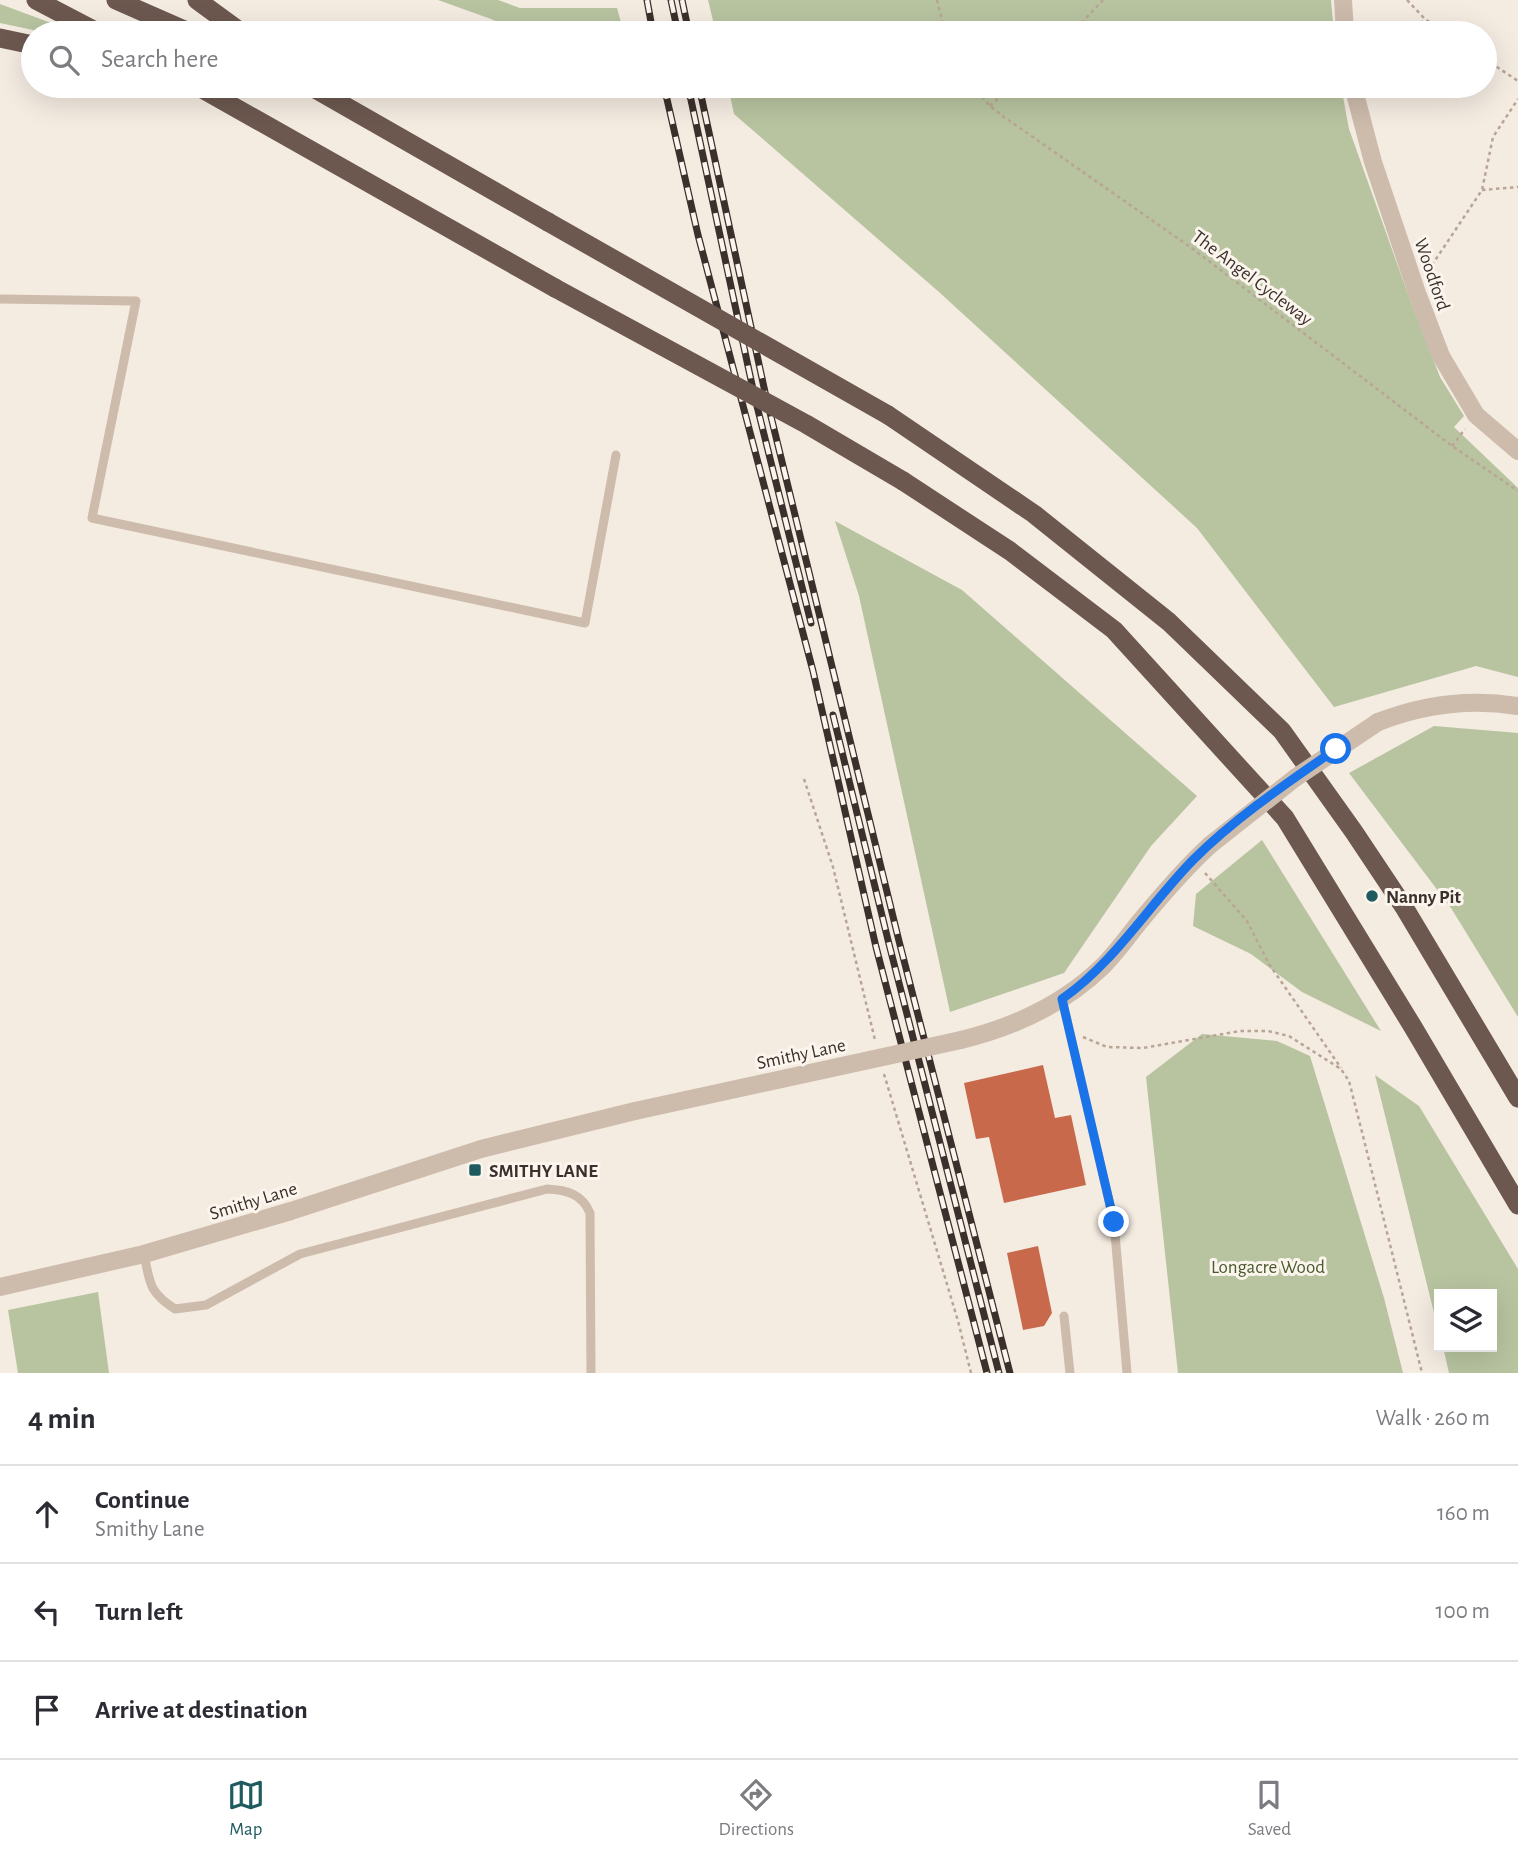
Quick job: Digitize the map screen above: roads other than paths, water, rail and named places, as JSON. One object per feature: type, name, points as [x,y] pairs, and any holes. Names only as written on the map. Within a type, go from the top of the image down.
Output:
[{"type":"highway","points":[[36,0],[76,21]]},
{"type":"highway","points":[[116,0],[164,21]]},
{"type":"highway","points":[[197,0],[226,21]]},
{"type":"highway","points":[[0,37],[21,42]]},
{"type":"highway","points":[[218,98],[555,288],[806,424],[903,481],[1010,551],[1114,631],[1285,818],[1518,1205]]},
{"type":"highway","points":[[332,98],[888,415],[1034,514],[1159,614],[1282,731],[1404,907],[1518,1098]]},
{"type":"street","points":[[1343,0],[1344,21]]},
{"type":"street","name":"Woodford","points":[[1356,98],[1373,162],[1441,356],[1476,415],[1518,451]]},
{"type":"street","name":"Smithy Lane","points":[[0,1287],[144,1254],[291,1211],[481,1149],[635,1111],[961,1040],[1012,1025],[1062,999],[1105,964],[1193,860],[1210,845],[1295,778],[1378,722],[1418,708],[1439,704],[1482,702],[1518,706]]},
{"type":"lane","points":[[0,299],[136,301],[92,518],[585,623],[616,455]]},
{"type":"lane","points":[[1062,999],[1114,1222],[1127,1373]]},
{"type":"lane","points":[[144,1254],[150,1286],[157,1297],[175,1309],[206,1305],[300,1254],[547,1189],[563,1190],[575,1194],[590,1213],[591,1373]]},
{"type":"lane","points":[[1064,1316],[1070,1373]]},
{"type":"railway","points":[[647,0],[651,21]]},
{"type":"railway","points":[[671,0],[675,21]]},
{"type":"railway","points":[[682,0],[686,21]]},
{"type":"railway","points":[[667,98],[698,235],[813,671],[876,947],[987,1373]]},
{"type":"railway","points":[[691,98],[754,394],[811,623]]},
{"type":"railway","points":[[702,98],[765,392],[899,941],[1010,1373]]},
{"type":"railway","points":[[833,715],[999,1373]]},
{"type":"place","name":"Nanny Pit","points":[[1372,896]]},
{"type":"place","name":"SMITHY LANE","points":[[475,1170]]},
{"type":"park label","name":"Longacre Wood","points":[[1268,1266]]}]
